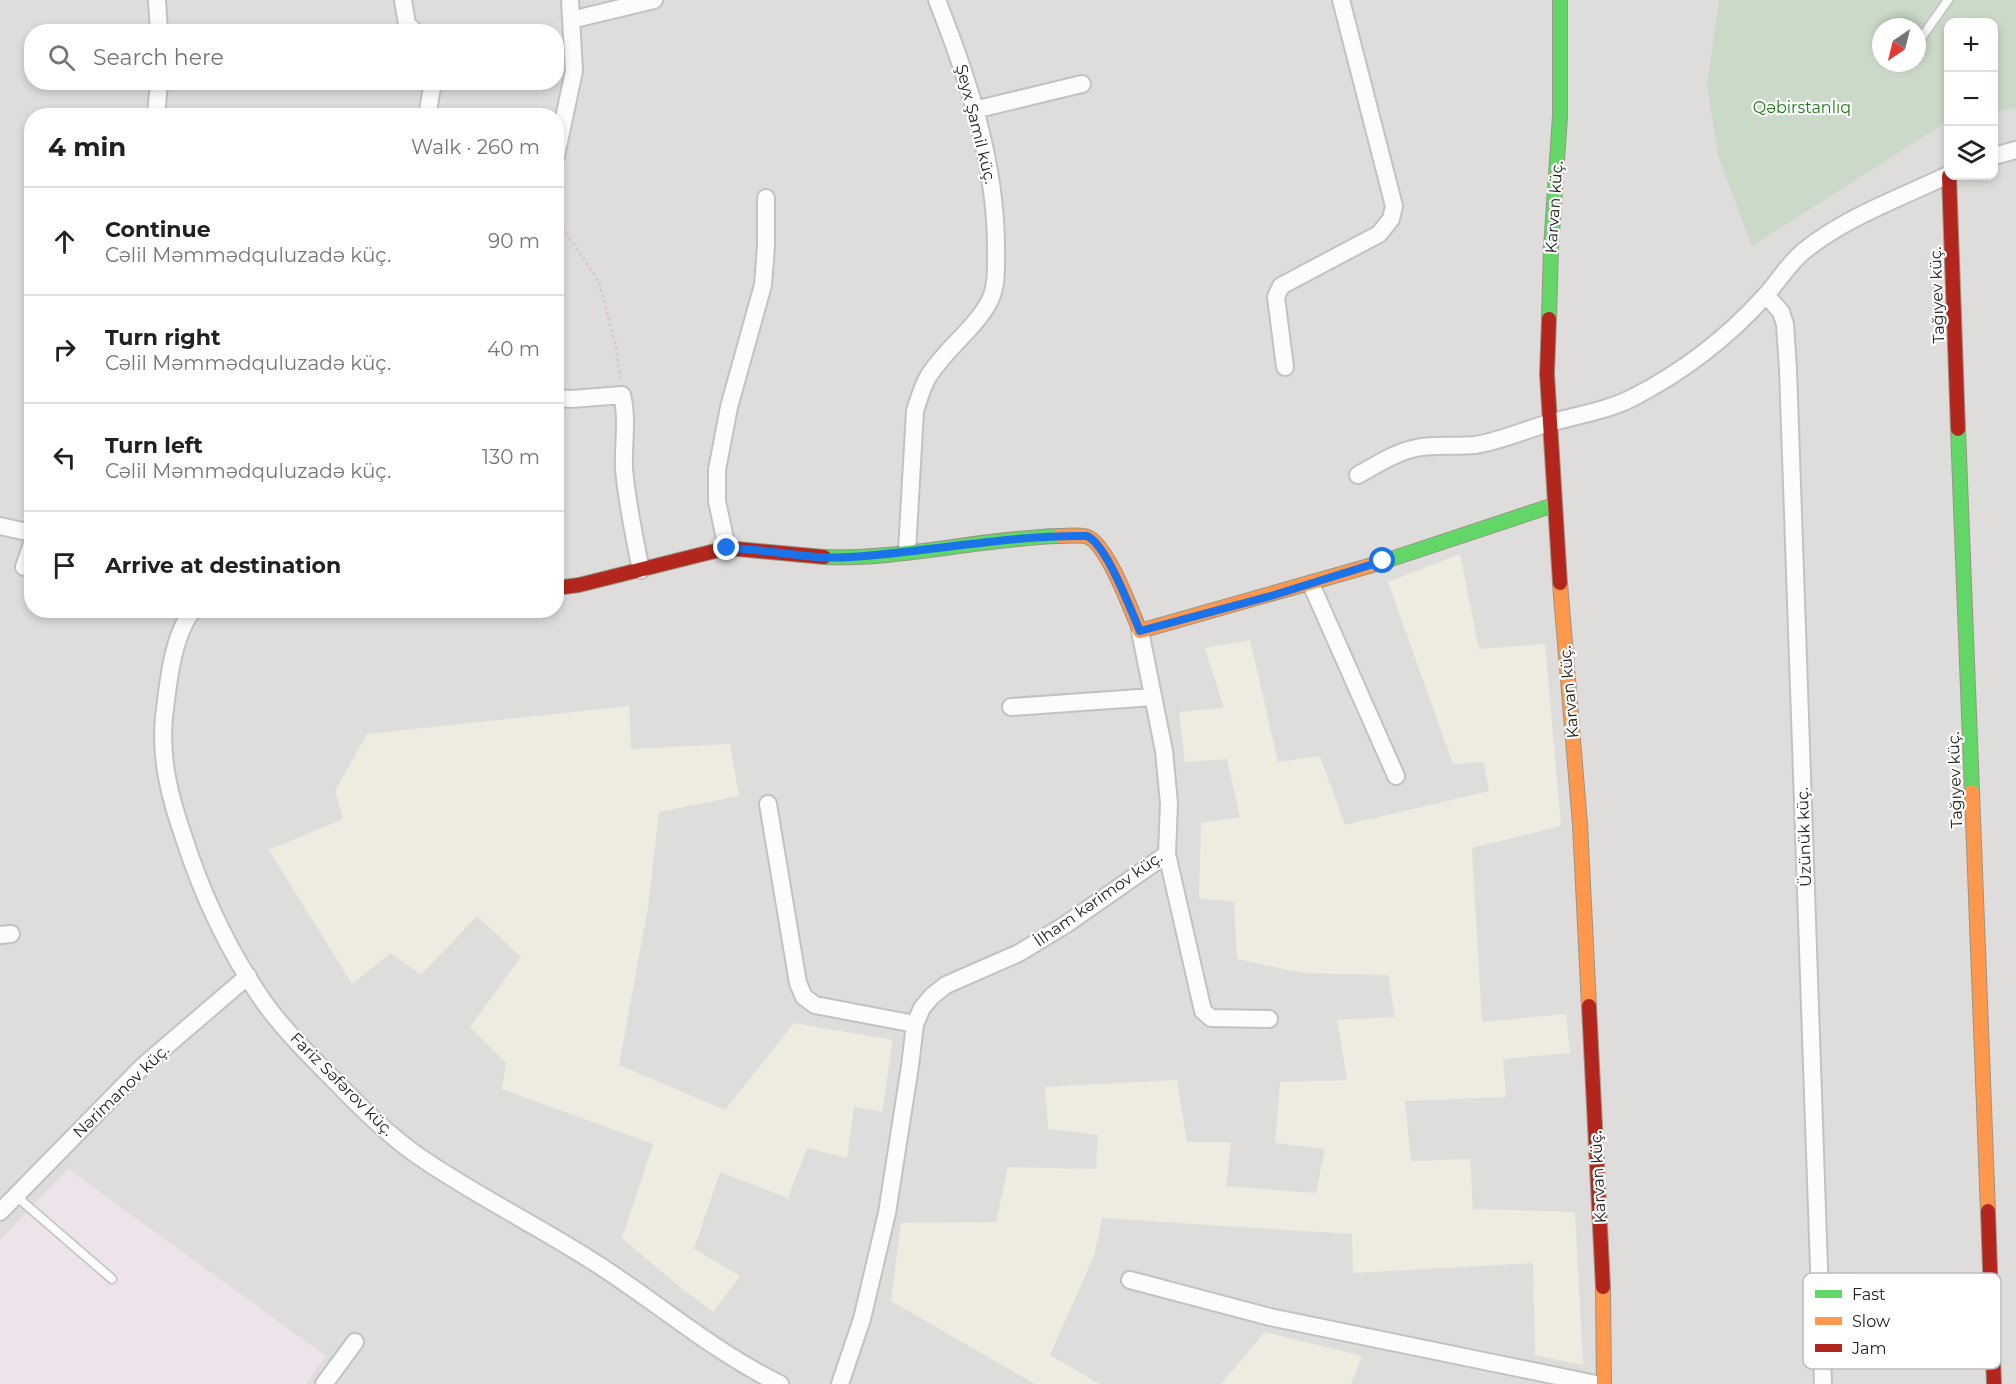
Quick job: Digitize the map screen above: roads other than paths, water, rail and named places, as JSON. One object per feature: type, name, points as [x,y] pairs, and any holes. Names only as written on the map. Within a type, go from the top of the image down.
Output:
[{"type":"street","points":[[157,0],[158,24]]},
{"type":"street","points":[[403,0],[407,24]]},
{"type":"street","points":[[564,118],[574,71],[570,0]]},
{"type":"street","points":[[571,20],[654,0]]},
{"type":"street","name":"Şeyx Şamil küç.","points":[[907,551],[915,411],[921,390],[930,375],[979,317],[990,301],[995,287],[994,195],[981,133],[956,47],[938,0]]},
{"type":"street","points":[[1285,367],[1276,297],[1281,286],[1379,234],[1391,219],[1394,206],[1341,0]]},
{"type":"street","name":"Karvan küç.","points":[[1560,0],[1560,116],[1547,374],[1554,505],[1581,824],[1602,1252],[1605,1384]]},
{"type":"street","points":[[974,110],[1082,84]]},
{"type":"street","points":[[157,108],[158,90]]},
{"type":"street","points":[[428,108],[432,90]]},
{"type":"street","points":[[1998,155],[2016,150]]},
{"type":"street","points":[[1358,475],[1399,453],[1417,448],[1475,445],[1612,407],[1652,387],[1711,347],[1766,296],[1791,263],[1804,251],[1837,229],[1944,177]]},
{"type":"street","name":"Tağıyev küç.","points":[[1949,180],[1990,1273]]},
{"type":"street","points":[[727,548],[717,501],[717,470],[729,407],[763,285],[766,198]]},
{"type":"street","name":"Üzünük küç.","points":[[1766,296],[1781,312],[1785,324],[1788,369],[1819,1273]]},
{"type":"street","points":[[564,398],[622,395],[625,405],[624,465],[627,497],[641,570]]},
{"type":"street","points":[[564,587],[727,548],[743,548],[812,558],[850,557],[1017,538],[1087,536],[1094,539],[1104,552],[1140,631],[1311,584],[1505,519],[1554,505]]},
{"type":"street","points":[[0,526],[24,531]]},
{"type":"street","points":[[1311,584],[1396,776]]},
{"type":"street","name":"Fariz Səfərov küç.","points":[[187,618],[180,635],[168,684],[162,740],[165,774],[200,886],[234,953],[267,1006],[305,1050],[368,1115],[412,1152],[468,1188],[576,1250],[711,1343],[780,1384]]},
{"type":"street","name":"İlham kərimov küç.","points":[[840,1384],[862,1319],[887,1213],[915,1024],[922,1008],[945,985],[1019,952],[1065,925],[1167,854],[1169,803],[1164,751],[1140,631]]},
{"type":"street","points":[[1011,707],[1153,696]]},
{"type":"street","points":[[768,804],[798,983],[804,997],[815,1005],[915,1024]]},
{"type":"street","points":[[1167,854],[1203,1011],[1211,1018],[1269,1019]]},
{"type":"street","name":"Nərimanov küç.","points":[[0,1212],[143,1066],[248,976]]},
{"type":"street","points":[[1130,1280],[1270,1317],[1596,1384]]},
{"type":"street","points":[[324,1384],[355,1342]]},
{"type":"street","name":"Üzünük küç.","points":[[1822,1369],[1823,1384]]},
{"type":"street","name":"Tağıyev küç.","points":[[1993,1369],[1994,1384]]},
{"type":"lane","points":[[1926,31],[1948,0]]},
{"type":"lane","points":[[16,1196],[112,1279]]},
{"type":"park label","name":"Qəbirstanlıq","points":[[1802,107]]}]
